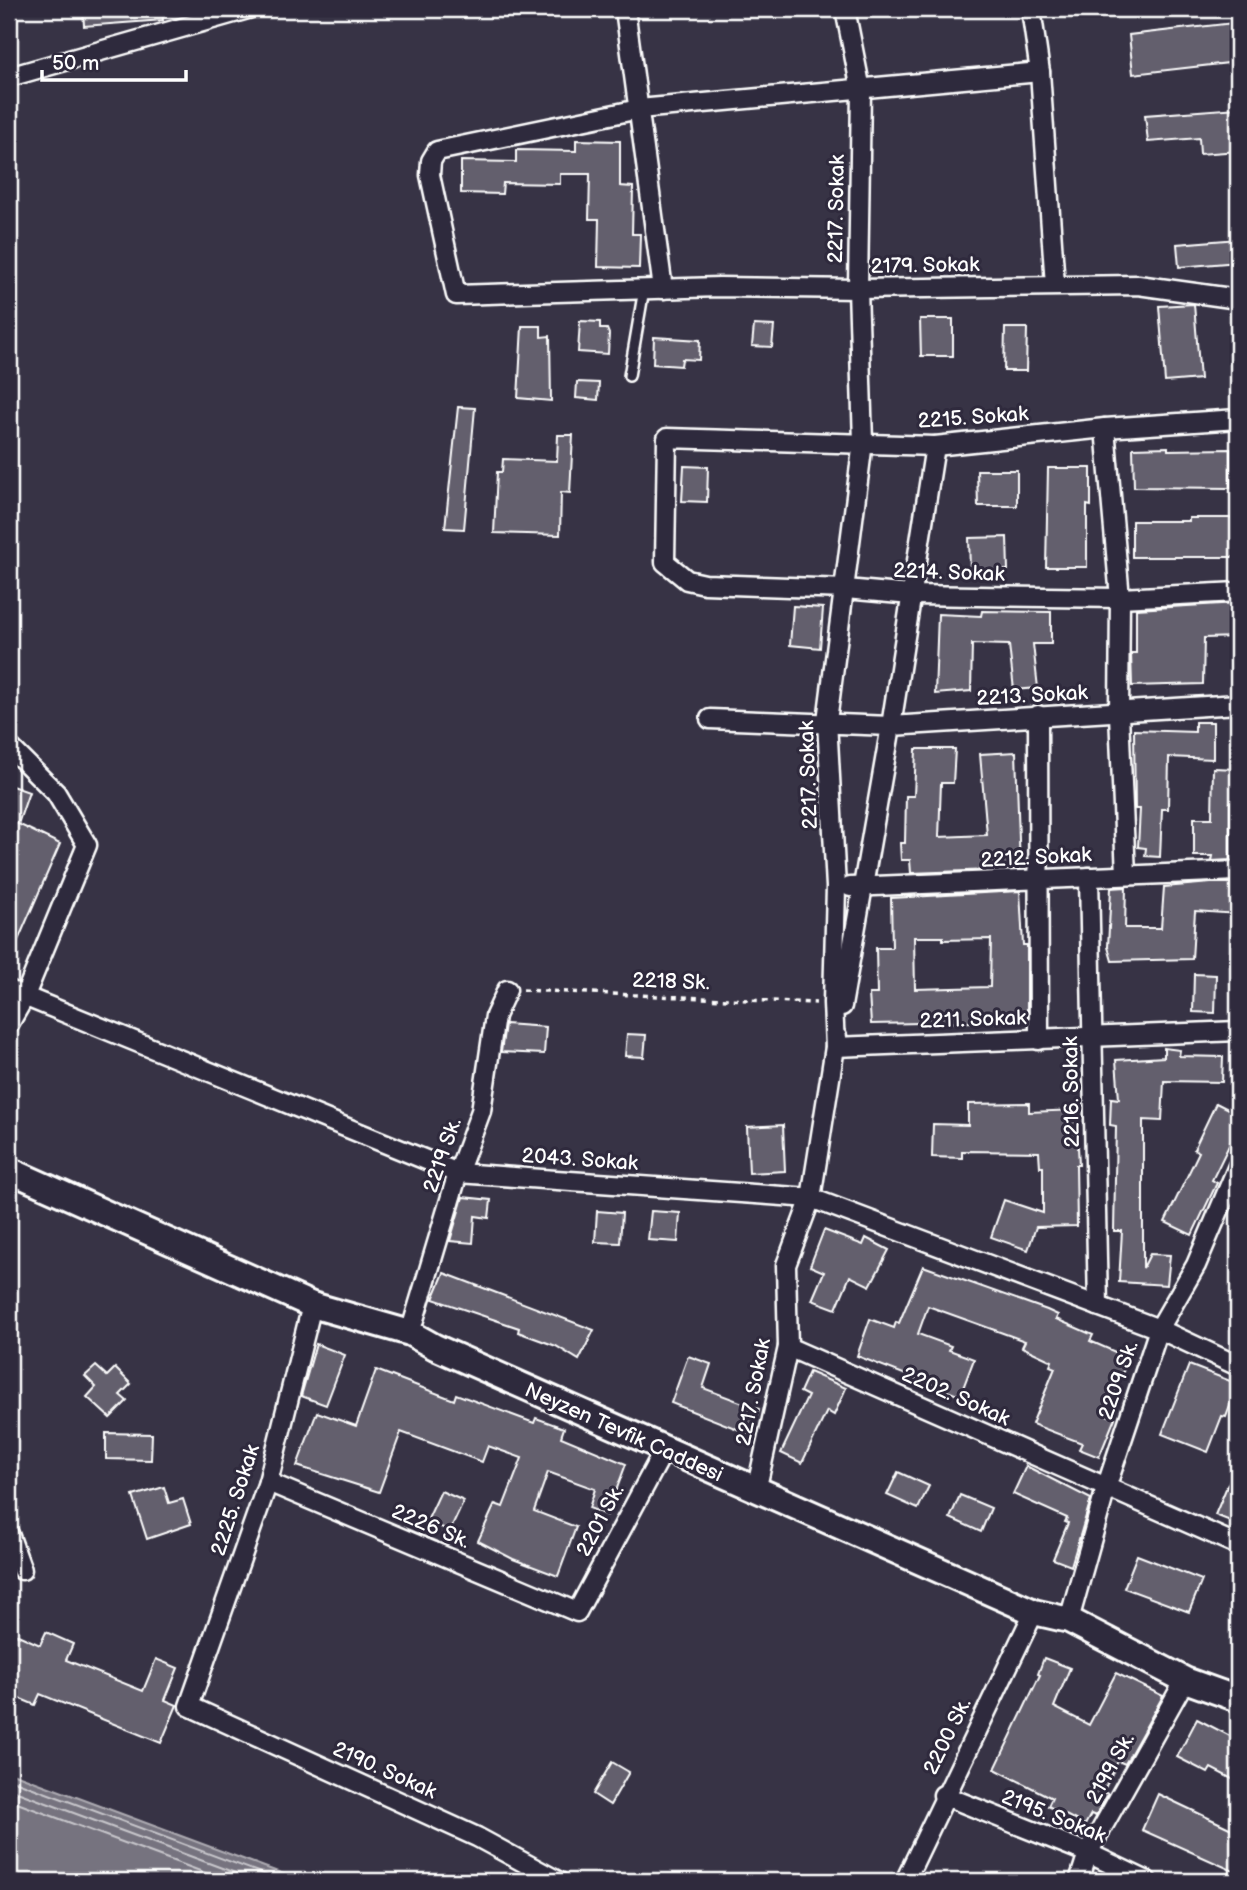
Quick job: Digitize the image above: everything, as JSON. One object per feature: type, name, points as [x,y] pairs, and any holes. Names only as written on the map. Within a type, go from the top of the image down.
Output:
[{"type":"street","points":[[9,77],[248,9]]},
{"type":"street","points":[[625,9],[639,109],[654,289]]},
{"type":"street","name":"2217. Sokak","points":[[756,1491],[788,1347],[786,1265],[811,1198],[835,1047],[833,1003],[836,887],[827,721],[863,442],[858,289],[861,90],[845,9]]},
{"type":"street","points":[[1031,9],[1040,72],[1055,285]]},
{"type":"street","points":[[639,109],[1040,72]]},
{"type":"street","name":"2179. Sokak","points":[[639,109],[437,151],[431,161],[430,175],[456,295],[654,289],[1138,285],[1238,299]]},
{"type":"street","name":"2215. Sokak","points":[[665,562],[667,438],[935,446],[1104,428],[1238,419]]},
{"type":"street","points":[[1104,428],[1120,598],[1119,714],[1126,875]]},
{"type":"street","points":[[835,1047],[891,726],[935,446]]},
{"type":"street","name":"2214. Sokak","points":[[665,562],[687,580],[705,584],[846,589],[911,595],[1120,598],[1238,592]]},
{"type":"street","name":"2213. Sokak","points":[[710,719],[827,721],[891,726],[1238,705]]},
{"type":"street","points":[[1038,715],[1039,1040]]},
{"type":"street","points":[[9,746],[56,793],[87,845],[17,994],[9,1024]]},
{"type":"street","name":"2212. Sokak","points":[[836,887],[1238,871]]},
{"type":"street","name":"2216. Sokak","points":[[1089,877],[1098,1306]]},
{"type":"street","name":"2219 Sk.","points":[[410,1334],[457,1173],[481,1111],[495,1016],[507,990]]},
{"type":"street","name":"2043. Sokak","points":[[17,994],[457,1173],[811,1198],[1159,1329],[1238,1366]]},
{"type":"street","name":"2211. Sokak","points":[[835,1047],[1238,1031]]},
{"type":"street","name":"2209 Sk.","points":[[1069,1620],[1106,1488],[1159,1329],[1196,1265],[1238,1166]]},
{"type":"street","name":"Neyzen Tevfik Caddesi","points":[[9,1170],[312,1305],[410,1334],[435,1348],[1034,1612],[1069,1620],[1185,1679],[1238,1699]]},
{"type":"street","name":"2225. Sokak","points":[[189,1706],[268,1482],[312,1305]]},
{"type":"street","name":"2202. Sokak","points":[[788,1347],[1238,1545]]},
{"type":"street","name":"2201 Sk.","points":[[577,1612],[664,1450]]},
{"type":"street","name":"2226 Sk.","points":[[268,1482],[577,1612]]},
{"type":"street","points":[[9,1534],[22,1570]]},
{"type":"street","name":"2200 Sk.","points":[[905,1881],[943,1795],[1034,1612]]},
{"type":"street","name":"2199 Sk.","points":[[1079,1881],[1088,1853],[1185,1679]]},
{"type":"street","name":"2190. Sokak","points":[[189,1706],[477,1837],[558,1881]]},
{"type":"street","name":"2195. Sokak","points":[[943,1795],[1088,1853],[1147,1881]]},
{"type":"lane","points":[[629,376],[654,289]]},
{"type":"path","name":"2218 Sk.","points":[[507,990],[833,1003]]},
{"type":"water","points":[[9,1772],[302,1881],[9,1881]]},
{"type":"building","points":[[83,9],[162,9],[163,20],[84,26]]},
{"type":"building","points":[[1233,23],[1237,62],[1133,74],[1129,35]]},
{"type":"building","points":[[1238,108],[1238,151],[1200,154],[1199,138],[1148,142],[1145,115]]},
{"type":"building","points":[[576,140],[620,141],[620,186],[633,187],[632,234],[640,234],[639,268],[598,267],[599,219],[589,219],[590,174],[560,174],[560,184],[503,183],[502,194],[461,193],[461,161],[516,162],[516,150],[576,151]]},
{"type":"building","points":[[1238,239],[1238,262],[1179,267],[1177,244]]},
{"type":"building","points":[[1194,304],[1200,379],[1165,382],[1159,306]]},
{"type":"building","points":[[920,319],[953,319],[953,356],[921,356]]},
{"type":"building","points":[[580,321],[600,322],[600,329],[607,329],[608,354],[578,352]]},
{"type":"building","points":[[754,325],[774,326],[772,347],[752,346]]},
{"type":"building","points":[[522,326],[541,326],[541,337],[550,336],[551,401],[518,398]]},
{"type":"building","points":[[1005,328],[1027,328],[1026,371],[1004,371]]},
{"type":"building","points":[[654,337],[700,340],[699,360],[682,359],[681,366],[653,364]]},
{"type":"building","points":[[577,382],[599,383],[598,400],[576,398]]},
{"type":"building","points":[[458,407],[475,408],[464,529],[445,528]]},
{"type":"building","points":[[558,435],[573,435],[570,493],[561,492],[560,535],[494,533],[497,472],[502,472],[503,459],[557,461]]},
{"type":"building","points":[[1168,447],[1168,450],[1230,449],[1230,488],[1134,487],[1133,448]]},
{"type":"building","points":[[684,466],[708,467],[707,502],[682,501]]},
{"type":"building","points":[[1048,468],[1091,468],[1091,506],[1087,505],[1087,567],[1046,567]]},
{"type":"building","points":[[977,470],[1017,470],[1017,506],[978,506]]},
{"type":"building","points":[[1189,518],[1237,518],[1238,557],[1132,557],[1132,521],[1189,521]]},
{"type":"building","points":[[1007,537],[1008,570],[970,570],[969,538]]},
{"type":"building","points":[[1238,603],[1238,637],[1204,638],[1203,684],[1132,686],[1131,653],[1136,653],[1136,609]]},
{"type":"building","points":[[793,606],[823,608],[820,648],[790,645]]},
{"type":"building","points":[[982,611],[1051,612],[1051,644],[1033,644],[1038,688],[1014,690],[1009,645],[972,644],[971,691],[935,694],[938,614],[981,616]]},
{"type":"building","points":[[1195,722],[1213,722],[1213,759],[1169,757],[1168,809],[1162,809],[1160,857],[1145,856],[1146,848],[1138,847],[1140,809],[1135,809],[1134,730],[1195,732]]},
{"type":"building","points":[[916,749],[955,749],[953,783],[941,783],[939,837],[987,835],[980,754],[1016,752],[1020,869],[911,873],[910,860],[901,860],[900,843],[905,843],[906,796],[914,796]]},
{"type":"building","points":[[1213,768],[1238,769],[1238,803],[1230,803],[1230,860],[1212,861],[1213,856],[1194,856],[1194,818],[1212,818]]},
{"type":"building","points":[[9,785],[29,792],[18,824],[60,844],[9,961]]},
{"type":"building","points":[[1238,883],[1238,914],[1195,911],[1192,959],[1112,961],[1108,947],[1111,888],[1126,887],[1125,928],[1161,928],[1164,887]]},
{"type":"building","points":[[1020,891],[1023,945],[1027,945],[1027,1021],[871,1024],[869,994],[877,994],[876,948],[892,948],[891,898]],"holes":[[[914,937],[943,937],[943,940],[991,939],[990,987],[915,989]]]},
{"type":"building","points":[[1194,974],[1216,975],[1215,1013],[1193,1012]]},
{"type":"building","points":[[505,1024],[546,1027],[544,1054],[501,1052]]},
{"type":"building","points":[[627,1034],[646,1035],[644,1057],[625,1056]]},
{"type":"building","points":[[1164,1048],[1180,1050],[1179,1056],[1223,1057],[1222,1082],[1164,1081],[1162,1121],[1143,1120],[1143,1268],[1150,1254],[1170,1255],[1167,1285],[1119,1282],[1122,1231],[1114,1231],[1116,1126],[1110,1125],[1111,1098],[1119,1099],[1116,1060],[1164,1057]]},
{"type":"building","points":[[1029,1103],[1029,1112],[1076,1110],[1079,1165],[1076,1165],[1077,1226],[1036,1227],[1028,1250],[991,1237],[1004,1200],[1043,1213],[1043,1167],[1040,1167],[1039,1152],[962,1151],[962,1158],[932,1157],[933,1124],[968,1125],[968,1104]]},
{"type":"building","points":[[1216,1103],[1238,1114],[1238,1127],[1212,1180],[1217,1183],[1192,1235],[1165,1222],[1199,1152],[1194,1149]]},
{"type":"building","points":[[783,1125],[785,1171],[749,1173],[747,1127]]},
{"type":"building","points":[[463,1197],[491,1200],[489,1218],[475,1216],[473,1243],[450,1241]]},
{"type":"building","points":[[597,1211],[622,1213],[620,1243],[595,1242]]},
{"type":"building","points":[[651,1211],[680,1213],[678,1242],[648,1240]]},
{"type":"building","points":[[824,1230],[863,1245],[866,1238],[889,1250],[870,1286],[850,1276],[836,1309],[812,1300],[824,1272],[810,1266]]},
{"type":"building","points":[[923,1266],[1047,1310],[1058,1315],[1056,1319],[1093,1335],[1090,1341],[1129,1358],[1104,1414],[1115,1418],[1099,1457],[1079,1449],[1082,1443],[1032,1424],[1055,1368],[1050,1366],[1052,1361],[1022,1347],[1025,1341],[928,1306],[918,1334],[951,1346],[949,1350],[974,1359],[960,1396],[857,1356],[870,1319],[894,1328],[896,1322],[899,1323]]},
{"type":"building","points":[[444,1273],[594,1330],[579,1360],[556,1346],[518,1332],[519,1328],[433,1299]]},
{"type":"building","points":[[316,1344],[345,1355],[326,1405],[301,1396]]},
{"type":"building","points":[[688,1356],[711,1364],[703,1388],[759,1409],[750,1434],[671,1403]]},
{"type":"building","points":[[1189,1365],[1238,1384],[1226,1417],[1222,1416],[1208,1452],[1162,1434]]},
{"type":"building","points":[[96,1366],[107,1376],[115,1368],[131,1384],[120,1395],[127,1401],[110,1418],[87,1397],[96,1387],[85,1376]]},
{"type":"building","points":[[376,1370],[454,1400],[456,1394],[534,1423],[536,1418],[564,1428],[561,1437],[626,1464],[607,1515],[589,1508],[595,1489],[548,1472],[534,1511],[576,1527],[558,1576],[513,1559],[478,1541],[495,1504],[503,1507],[522,1458],[488,1446],[482,1462],[401,1432],[379,1492],[297,1466],[317,1412],[356,1426]]},
{"type":"building","points":[[809,1372],[846,1388],[834,1415],[827,1411],[802,1463],[781,1453],[808,1396],[800,1392]]},
{"type":"building","points":[[106,1433],[152,1434],[151,1460],[106,1459]]},
{"type":"building","points":[[1238,1460],[1238,1524],[1215,1515]]},
{"type":"building","points":[[1026,1466],[1091,1499],[1071,1566],[1053,1559],[1068,1523],[1065,1522],[1067,1518],[1013,1494]]},
{"type":"building","points":[[898,1472],[929,1486],[918,1509],[887,1495]]},
{"type":"building","points":[[164,1487],[169,1503],[183,1499],[191,1524],[147,1539],[133,1496]]},
{"type":"building","points":[[441,1491],[464,1501],[450,1531],[427,1521]]},
{"type":"building","points":[[960,1495],[991,1508],[981,1532],[950,1518]]},
{"type":"building","points":[[1137,1555],[1202,1580],[1189,1612],[1124,1588]]},
{"type":"building","points":[[9,1631],[40,1645],[46,1632],[73,1644],[66,1660],[143,1691],[156,1659],[178,1668],[165,1700],[177,1705],[161,1743],[40,1694],[35,1705],[9,1694]]},
{"type":"building","points":[[1044,1658],[1070,1668],[1054,1707],[1089,1725],[1116,1673],[1163,1696],[1125,1764],[1118,1761],[1103,1792],[1108,1794],[1096,1816],[1091,1814],[1085,1825],[1048,1806],[1052,1798],[995,1769],[1040,1675],[1038,1674]]},
{"type":"building","points":[[1197,1719],[1238,1740],[1238,1782],[1211,1768],[1208,1773],[1177,1757]]},
{"type":"building","points":[[612,1762],[629,1772],[610,1805],[593,1794]]},
{"type":"building","points":[[1158,1794],[1238,1832],[1238,1873],[1142,1830]]}]
